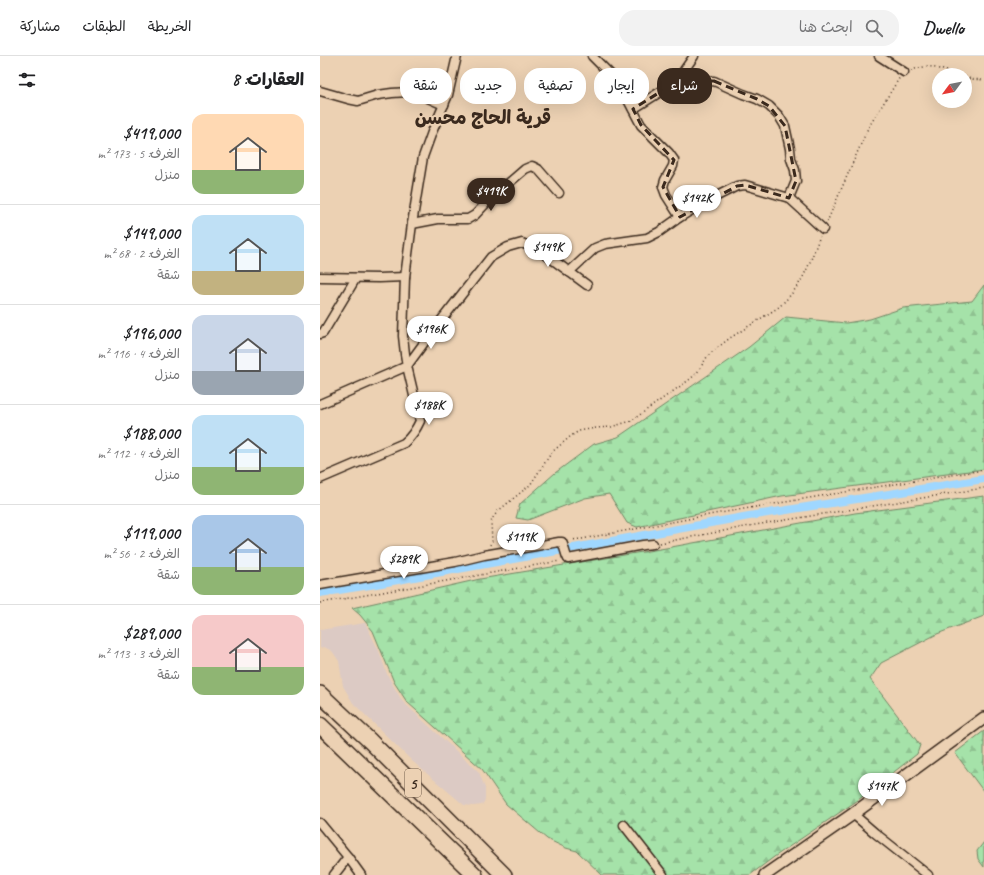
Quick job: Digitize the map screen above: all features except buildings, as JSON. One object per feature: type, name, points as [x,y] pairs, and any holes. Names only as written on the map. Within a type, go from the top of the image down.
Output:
[{"type":"highway","name":"5","points":[[321,697],[381,752],[504,875]]},
{"type":"highway","name":"5","points":[[320,725],[475,875]]},
{"type":"street","points":[[320,479],[404,443],[411,437],[420,421],[407,366],[403,336],[405,276],[423,157],[448,95],[457,56]]},
{"type":"street","points":[[592,56],[611,75],[629,102],[641,125],[674,160],[673,166],[665,180],[664,186],[666,195],[680,217]]},
{"type":"street","points":[[686,68],[694,56]]},
{"type":"street","points":[[879,56],[904,72]]},
{"type":"street","points":[[712,81],[757,98],[769,106],[779,116],[785,126],[791,159],[795,170],[796,181],[789,198]]},
{"type":"street","points":[[320,91],[358,101],[378,95],[409,92],[421,95],[444,105]]},
{"type":"street","points":[[633,109],[657,94]]},
{"type":"street","points":[[412,224],[438,219],[468,219],[525,169],[532,166],[538,169],[559,193]]},
{"type":"street","points":[[569,272],[595,248],[605,244],[647,238],[709,200],[737,186],[745,185],[789,198],[823,229]]},
{"type":"street","points":[[320,404],[407,366],[491,257],[508,247],[522,244],[545,254],[587,285]]},
{"type":"street","points":[[320,277],[379,278],[405,276]]},
{"type":"street","points":[[321,333],[356,278]]},
{"type":"street","points":[[320,585],[455,562],[484,555],[653,544]]},
{"type":"street","points":[[765,875],[853,814],[984,718]]},
{"type":"street","points":[[853,814],[928,875]]},
{"type":"street","points":[[320,823],[361,875]]},
{"type":"street","points":[[624,825],[663,875]]},
{"type":"street","points":[[334,875],[348,857]]},
{"type":"path","points":[[484,555],[490,548],[492,541],[491,523],[495,515],[530,485],[552,452],[571,436],[580,431],[611,427],[631,421],[689,380],[697,373],[712,352],[730,338],[779,307],[797,288],[805,273],[868,128],[899,78],[904,72],[928,66],[936,68]]},
{"type":"path","points":[[972,79],[984,80]]},
{"type":"path","points":[[320,603],[564,550],[568,540],[582,539],[729,511],[851,490],[984,470]]},
{"type":"path","points":[[653,544],[755,525],[984,488]]},
{"type":"highlighted area","points":[[714,81],[757,99],[769,106],[785,126],[796,181],[789,198],[745,185],[737,186],[680,217],[663,187],[674,160],[641,125],[633,109],[676,82]]},
{"type":"shaded area","points":[[365,623],[379,651],[387,674],[402,701],[479,772],[485,788],[485,800],[482,805],[464,805],[412,761],[353,703],[343,686],[339,661],[332,651],[324,647],[320,648],[320,630]]},
{"type":"green space","points":[[984,285],[984,469],[782,496],[637,527],[627,523],[609,494],[585,498],[528,520],[516,518],[520,504],[555,473],[594,444],[618,437],[749,347],[786,317],[846,323],[870,319],[903,308],[972,301]]},
{"type":"green space","points":[[984,496],[984,616],[937,634],[881,663],[870,679],[920,745],[917,754],[858,800],[750,875],[602,875],[577,851],[566,848],[547,839],[506,804],[482,769],[407,702],[394,682],[373,631],[352,608],[480,579],[666,548],[855,513]]},
{"type":"green space","points":[[984,731],[984,792],[955,753]]},
{"type":"green space","points":[[984,842],[984,867],[978,859],[977,851]]},
{"type":"waterway","points":[[320,593],[749,516],[984,479]]},
{"type":"district","name":"قرية الحاج محسن","points":[[483,117]]}]
